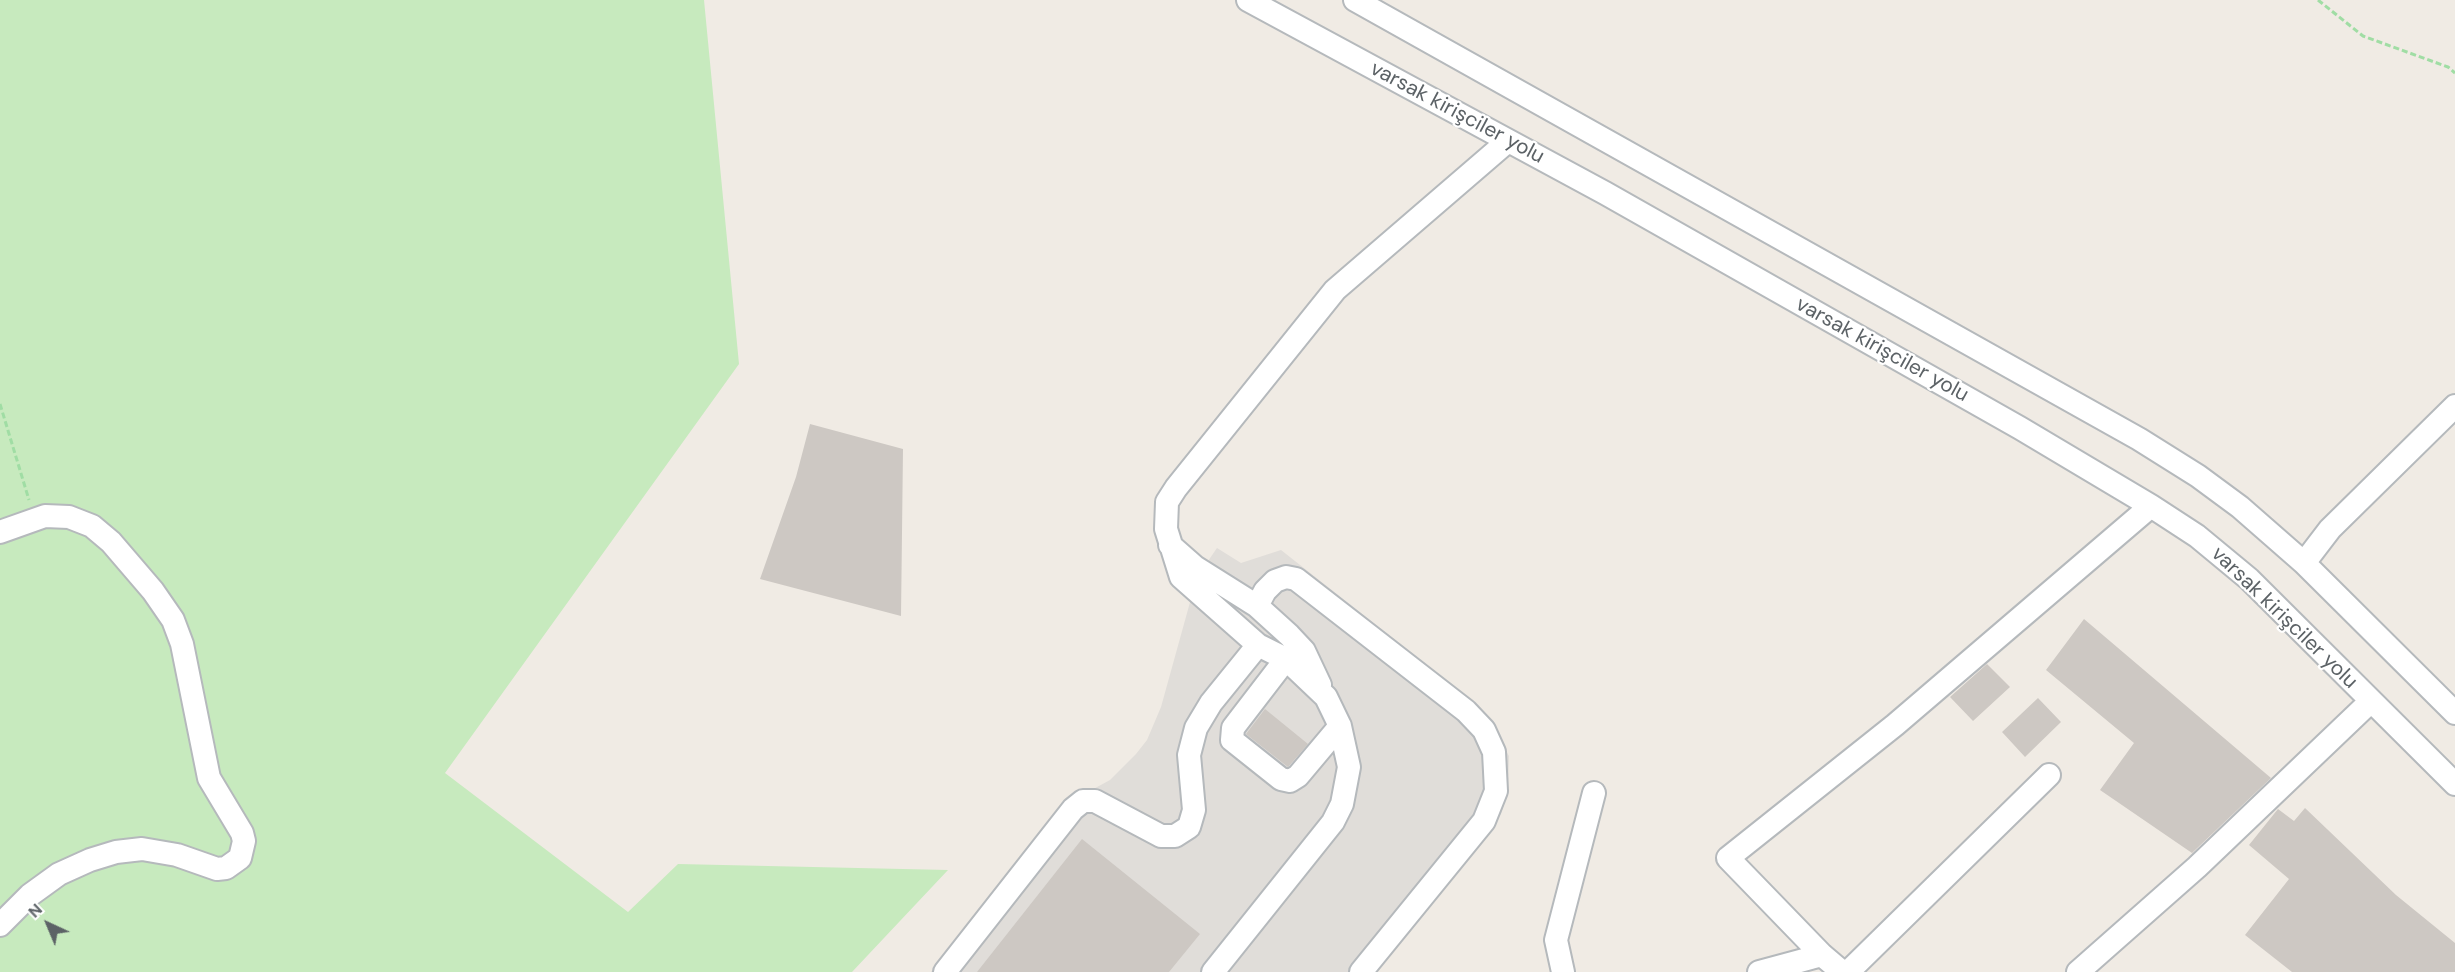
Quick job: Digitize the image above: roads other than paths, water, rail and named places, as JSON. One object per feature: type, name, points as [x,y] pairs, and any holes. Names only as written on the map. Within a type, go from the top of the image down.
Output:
[{"type":"street","name":"varsak kirişciler yolu","points":[[1248,0],[1508,141],[2020,428],[2151,506],[2197,536],[2249,579],[2455,784]]},
{"type":"street","points":[[1355,0],[2139,439],[2240,507],[2304,563],[2455,713]]},
{"type":"street","points":[[1326,697],[1286,659],[1258,645],[1188,585],[1178,570],[1170,545],[1165,517],[1167,502],[1335,290],[1508,141]]},
{"type":"street","points":[[2304,563],[2330,529],[2455,406]]},
{"type":"street","points":[[1842,972],[1822,955],[1728,858],[1895,725],[2151,506]]},
{"type":"street","points":[[0,532],[45,516],[69,518],[92,526],[111,542],[153,591],[173,620],[182,644],[209,778],[242,833],[244,841],[240,858],[226,868],[217,869],[177,855],[142,849],[116,852],[90,860],[52,879],[30,895],[0,925]]},
{"type":"street","points":[[1170,545],[1195,567],[1257,606],[1304,651],[1340,726],[1349,767],[1342,804],[1318,842],[1213,972]]},
{"type":"street","points":[[1257,606],[1275,581],[1286,577],[1296,579],[1466,711],[1484,730],[1494,752],[1496,791],[1484,821],[1361,972]]},
{"type":"street","points":[[945,972],[1073,809],[1083,801],[1095,801],[1161,836],[1175,836],[1189,827],[1194,810],[1189,755],[1196,728],[1211,703],[1258,645]]},
{"type":"street","points":[[1286,659],[1233,728],[1232,740],[1281,779],[1290,781],[1298,776],[1340,726]]},
{"type":"street","points":[[2078,972],[2197,867],[2371,701]]},
{"type":"street","points":[[1848,972],[2049,775]]},
{"type":"street","points":[[1563,972],[1556,940],[1594,793]]},
{"type":"street","points":[[1759,972],[1822,955]]}]
